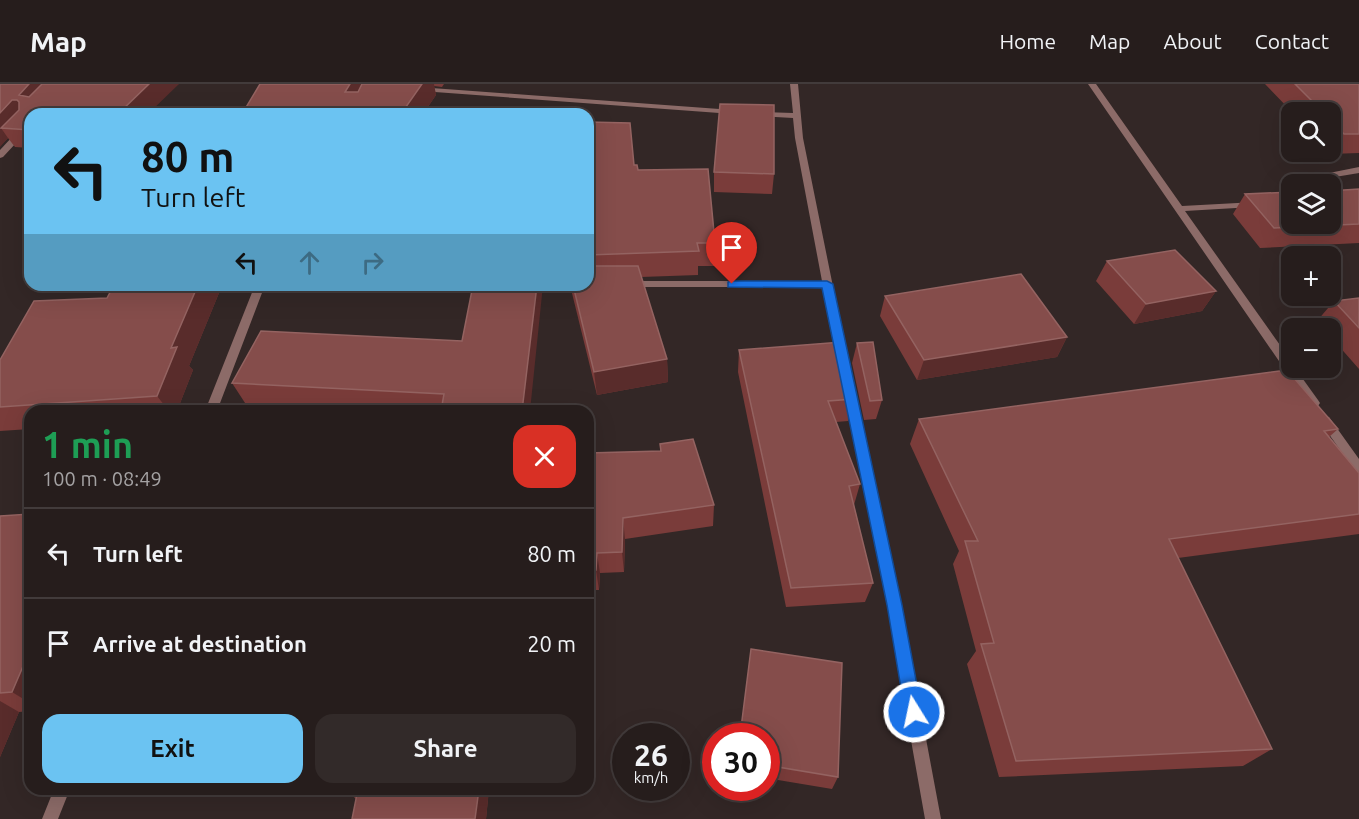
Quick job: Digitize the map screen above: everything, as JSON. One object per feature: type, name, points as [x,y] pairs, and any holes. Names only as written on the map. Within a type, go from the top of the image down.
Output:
[{"type":"street","points":[[795,84],[799,138],[894,605],[933,819]]},
{"type":"street","points":[[1092,84],[1359,468]]},
{"type":"street","points":[[410,89],[738,112]]},
{"type":"street","points":[[750,113],[797,116]]},
{"type":"street","points":[[0,155],[24,129]]},
{"type":"street","points":[[1337,174],[1359,170]]},
{"type":"street","points":[[1179,209],[1258,204]]},
{"type":"street","points":[[612,284],[827,284]]},
{"type":"street","points":[[213,405],[258,291]]},
{"type":"street","points":[[51,819],[60,795]]},
{"type":"building","points":[[0,84],[29,84],[19,95],[29,97],[42,84],[149,84],[124,108],[24,108],[24,130],[1,128],[19,110],[17,100],[12,100],[0,113]]},
{"type":"building","points":[[260,84],[350,84],[345,92],[358,92],[362,84],[422,84],[405,108],[246,108]]},
{"type":"building","points":[[1295,84],[1359,84],[1359,134],[1344,134],[1341,131],[1341,102],[1313,102]]},
{"type":"building","points":[[720,104],[774,105],[774,174],[714,172]]},
{"type":"building","points":[[594,122],[630,123],[634,165],[637,165],[638,170],[708,169],[715,243],[697,243],[699,251],[594,255]]},
{"type":"building","points":[[1359,189],[1359,224],[1341,225],[1341,190]]},
{"type":"building","points":[[1281,192],[1281,228],[1274,228],[1245,194]]},
{"type":"building","points":[[1175,250],[1216,291],[1146,304],[1107,261]]},
{"type":"building","points":[[594,266],[638,266],[667,359],[594,372],[574,291],[594,291]]},
{"type":"building","points":[[1021,274],[1067,337],[924,360],[885,296]]},
{"type":"building","points":[[111,291],[195,291],[171,348],[177,347],[157,396],[0,407],[0,360],[34,301],[107,298]]},
{"type":"building","points":[[472,291],[536,291],[523,405],[442,405],[444,394],[232,383],[261,331],[462,341]]},
{"type":"building","points":[[1359,298],[1359,328],[1339,306],[1341,306],[1341,300]]},
{"type":"building","points":[[842,342],[854,399],[828,401],[860,484],[849,486],[873,583],[791,588],[739,350]]},
{"type":"building","points":[[873,342],[882,400],[870,401],[857,343]]},
{"type":"building","points":[[1281,371],[1281,378],[1294,378],[1338,429],[1324,431],[1359,473],[1359,514],[1169,539],[1272,749],[1016,761],[981,644],[994,643],[965,541],[978,541],[919,419]]},
{"type":"building","points":[[693,439],[714,505],[623,518],[622,552],[597,553],[596,570],[594,570],[594,453],[661,451],[660,444]]},
{"type":"building","points":[[24,514],[24,664],[12,692],[0,693],[0,516]]},
{"type":"building","points":[[751,649],[842,663],[838,777],[780,767],[780,723],[742,723]]},
{"type":"building","points":[[357,795],[478,795],[475,819],[352,819]]},
{"type":"route","points":[[732,284],[827,284],[914,712]]}]
